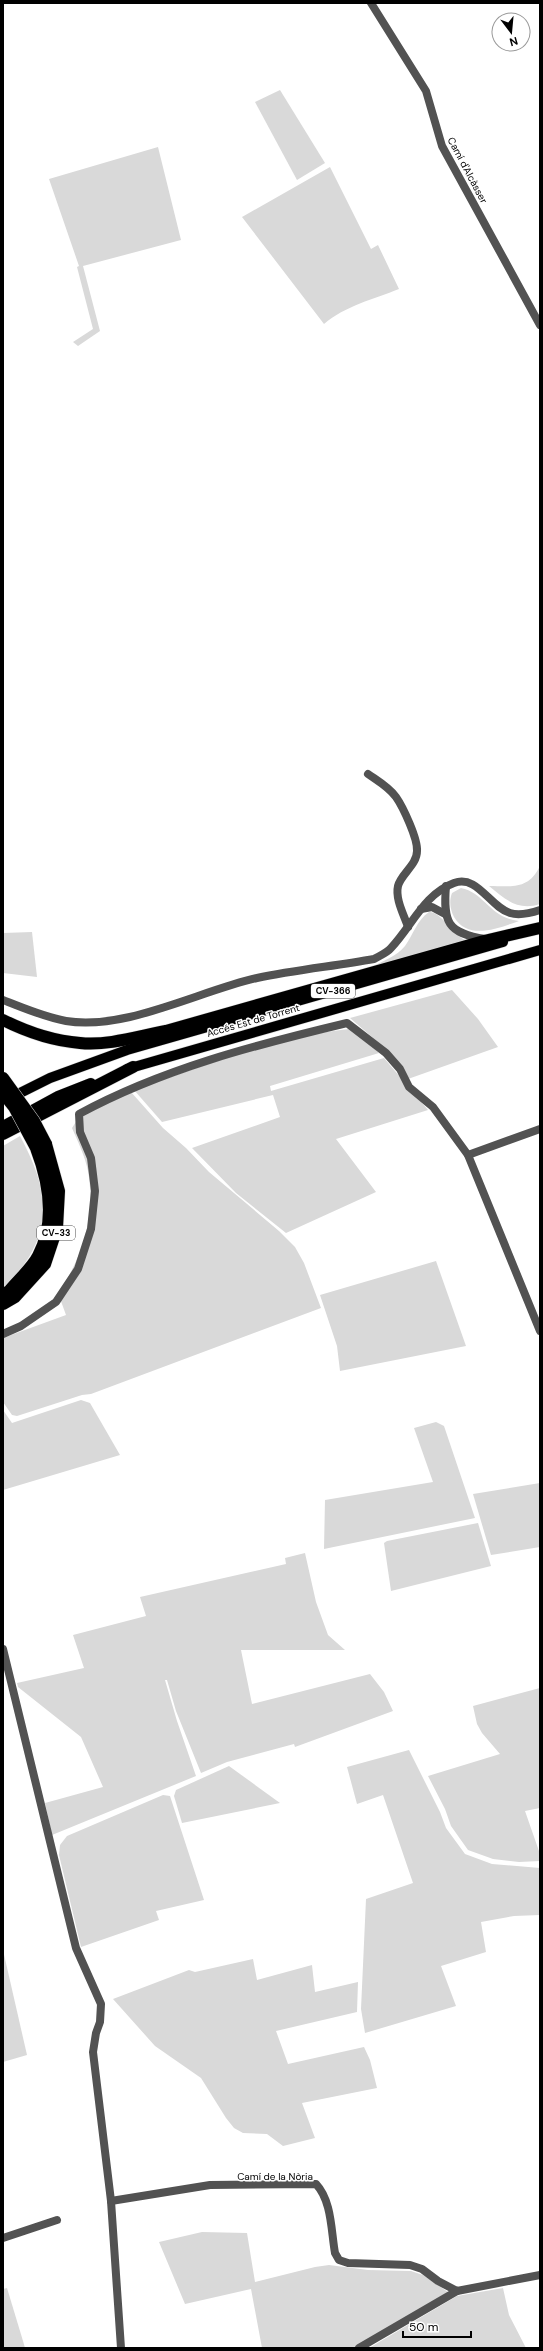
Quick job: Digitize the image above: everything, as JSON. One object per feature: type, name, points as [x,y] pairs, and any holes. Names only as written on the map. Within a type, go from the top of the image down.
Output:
[{"type":"highway","points":[[3,1020],[45,1037],[81,1043],[120,1040],[166,1031],[492,940],[540,930]]},
{"type":"highway","points":[[3,1134],[133,1067]]},
{"type":"highway","name":"CV-33","points":[[3,1078],[34,1121],[41,1146],[59,1191],[57,1228],[45,1264],[14,1297],[3,1304]]},
{"type":"highway","points":[[3,1093],[41,1146],[49,1197],[48,1228],[38,1256],[9,1291],[3,1294]]},
{"type":"main road","name":"Accés Est de Torrent","points":[[3,1102],[50,1078],[127,1050],[540,930]]},
{"type":"main road","name":"Accés Est de Torrent","points":[[3,1126],[58,1096],[133,1067],[540,950]]},
{"type":"street","name":"Camí d'Alcàsser","points":[[371,3],[426,91],[442,146],[540,325]]},
{"type":"street","points":[[368,774],[385,785],[396,797],[412,832],[417,851],[411,867],[398,885],[399,901],[408,927]]},
{"type":"street","points":[[3,1000],[32,1012],[67,1021],[90,1023],[119,1020],[257,978],[374,960],[390,949],[421,909],[441,888],[456,882],[469,882],[495,904],[510,913],[521,914],[540,910]]},
{"type":"street","points":[[446,886],[445,914],[451,926],[470,936],[492,940]]},
{"type":"street","points":[[421,909],[432,907],[445,914]]},
{"type":"street","points":[[3,1334],[22,1326],[56,1302],[78,1269],[91,1229],[95,1190],[91,1158],[80,1132],[78,1114],[109,1098],[200,1062],[347,1023],[386,1053],[400,1069],[409,1087],[433,1107],[468,1155],[540,1331]]},
{"type":"street","points":[[468,1155],[540,1129]]},
{"type":"street","points":[[3,1649],[76,1948],[101,2004],[100,2022],[96,2033],[93,2052],[112,2202],[121,2348]]},
{"type":"street","name":"Camí de la Nòria","points":[[112,2202],[210,2185],[316,2184],[322,2191],[327,2202],[335,2253],[339,2260],[410,2265],[422,2269],[457,2291]]},
{"type":"street","points":[[3,2238],[57,2220]]},
{"type":"street","points":[[359,2348],[457,2291],[540,2275]]},
{"type":"shaded area","points":[[280,90],[325,163],[297,180],[255,102]]},
{"type":"shaded area","points":[[158,147],[181,240],[83,266],[100,331],[78,346],[73,342],[93,329],[77,267],[79,266],[49,179]]},
{"type":"shaded area","points":[[330,167],[371,249],[378,245],[399,289],[341,312],[324,324],[242,217]]},
{"type":"shaded area","points":[[540,866],[540,904],[525,906],[513,903],[501,896],[489,886],[513,886],[525,883],[535,874]]},
{"type":"shaded area","points":[[461,888],[476,895],[494,911],[501,915],[509,919],[519,921],[484,931],[467,929],[454,917],[450,902],[452,893]]},
{"type":"shaded area","points":[[429,912],[438,915],[465,940],[372,967],[402,950],[421,919]]},
{"type":"shaded area","points":[[32,932],[37,977],[3,973],[3,933]]},
{"type":"shaded area","points":[[452,990],[478,1019],[498,1047],[408,1079],[379,1043],[350,1018]]},
{"type":"shaded area","points":[[349,1029],[362,1037],[379,1053],[270,1086],[271,1091],[384,1058],[428,1110],[336,1139],[376,1192],[286,1233],[236,1193],[192,1148],[280,1117],[273,1095],[162,1122],[134,1090],[267,1045],[322,1033]]},
{"type":"shaded area","points":[[131,1092],[163,1128],[186,1148],[209,1172],[279,1231],[295,1247],[304,1263],[321,1308],[91,1394],[82,1395],[17,1416],[12,1415],[3,1402],[3,1338],[66,1315],[58,1293],[67,1279],[81,1250],[89,1219],[90,1187],[87,1165],[72,1128],[79,1117]]},
{"type":"shaded area","points":[[20,1136],[28,1151],[39,1181],[43,1211],[37,1241],[29,1257],[18,1273],[3,1287],[3,1146]]},
{"type":"shaded area","points":[[436,1261],[466,1346],[340,1371],[337,1346],[320,1295]]},
{"type":"shaded area","points":[[81,1400],[90,1403],[120,1455],[3,1490],[3,1410],[12,1423]]},
{"type":"shaded area","points":[[436,1422],[444,1426],[475,1518],[324,1549],[325,1500],[433,1482],[414,1428]]},
{"type":"shaded area","points":[[540,1483],[540,1547],[491,1555],[473,1494]]},
{"type":"shaded area","points":[[478,1523],[491,1566],[391,1591],[384,1543],[387,1541]]},
{"type":"shaded area","points":[[305,1553],[316,1602],[328,1635],[345,1650],[241,1650],[252,1704],[370,1674],[384,1692],[393,1711],[295,1747],[294,1744],[227,1762],[201,1773],[176,1711],[167,1680],[165,1680],[196,1776],[52,1835],[45,1803],[103,1787],[81,1737],[18,1687],[17,1683],[84,1668],[73,1635],[146,1616],[140,1597],[286,1564],[285,1558]]},
{"type":"shaded area","points":[[540,1688],[540,1808],[525,1811],[540,1854],[540,1861],[519,1862],[493,1859],[468,1850],[451,1826],[445,1809],[428,1776],[500,1754],[482,1733],[477,1724],[473,1706]]},
{"type":"shaded area","points":[[409,1750],[440,1812],[446,1828],[465,1854],[492,1864],[540,1868],[540,1915],[514,1916],[481,1922],[486,1952],[441,1966],[456,2006],[365,2033],[361,2009],[366,1899],[413,1883],[383,1795],[357,1804],[347,1767]]},
{"type":"shaded area","points":[[229,1766],[280,1803],[182,1823],[174,1796],[176,1790]]},
{"type":"shaded area","points":[[163,1795],[170,1796],[204,1900],[156,1911],[159,1920],[81,1947],[59,1855],[60,1845],[67,1836]]},
{"type":"shaded area","points":[[3,1950],[27,2055],[3,2062]]},
{"type":"shaded area","points":[[253,1959],[257,1980],[312,1965],[315,1992],[358,1982],[357,2012],[276,2031],[288,2064],[364,2047],[370,2060],[377,2088],[302,2103],[315,2138],[283,2146],[267,2134],[243,2133],[234,2128],[201,2078],[155,2046],[113,1999],[189,1970],[195,1972]]},
{"type":"shaded area","points":[[202,2232],[247,2233],[255,2282],[329,2265],[368,2270],[411,2271],[423,2275],[448,2292],[353,2348],[262,2348],[251,2289],[185,2304],[159,2242]]},
{"type":"shaded area","points":[[7,2288],[25,2348],[3,2348],[3,2289]]},
{"type":"shaded area","points":[[503,2288],[509,2315],[526,2348],[369,2348],[457,2296]]}]
